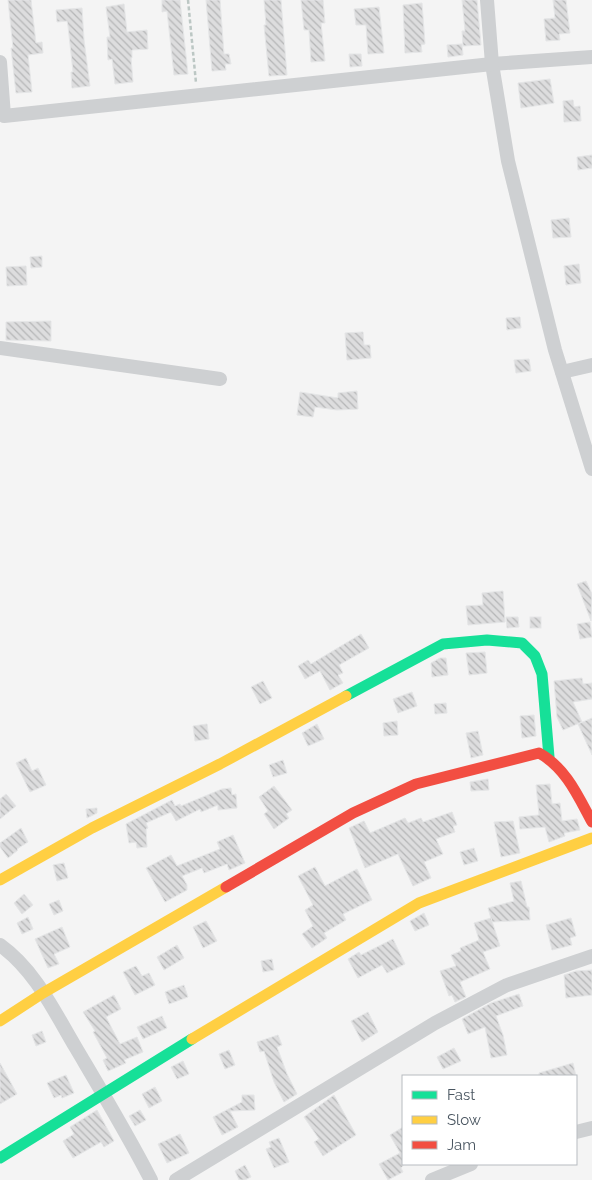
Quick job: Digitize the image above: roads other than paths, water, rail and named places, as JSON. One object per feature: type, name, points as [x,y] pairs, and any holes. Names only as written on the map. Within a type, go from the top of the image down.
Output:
[{"type":"street","points":[[487,0],[492,64],[508,161],[562,372],[592,469]]},
{"type":"street","points":[[0,62],[2,116],[492,64],[592,57]]},
{"type":"street","points":[[0,348],[220,380]]},
{"type":"street","points":[[562,372],[592,365]]},
{"type":"street","points":[[0,880],[92,828],[220,764],[443,644],[487,640],[522,643],[535,656],[542,674],[548,757]]},
{"type":"street","points":[[0,1021],[43,992],[354,813],[416,784],[539,753],[548,757],[560,769],[592,822]]},
{"type":"street","points":[[0,1158],[103,1093],[419,903],[592,838]]},
{"type":"street","points":[[0,945],[10,952],[33,976],[128,1134],[151,1180]]},
{"type":"street","points":[[176,1180],[435,1023],[507,985],[592,956]]},
{"type":"street","points":[[577,1132],[592,1128]]},
{"type":"street","points":[[432,1180],[469,1165]]}]
